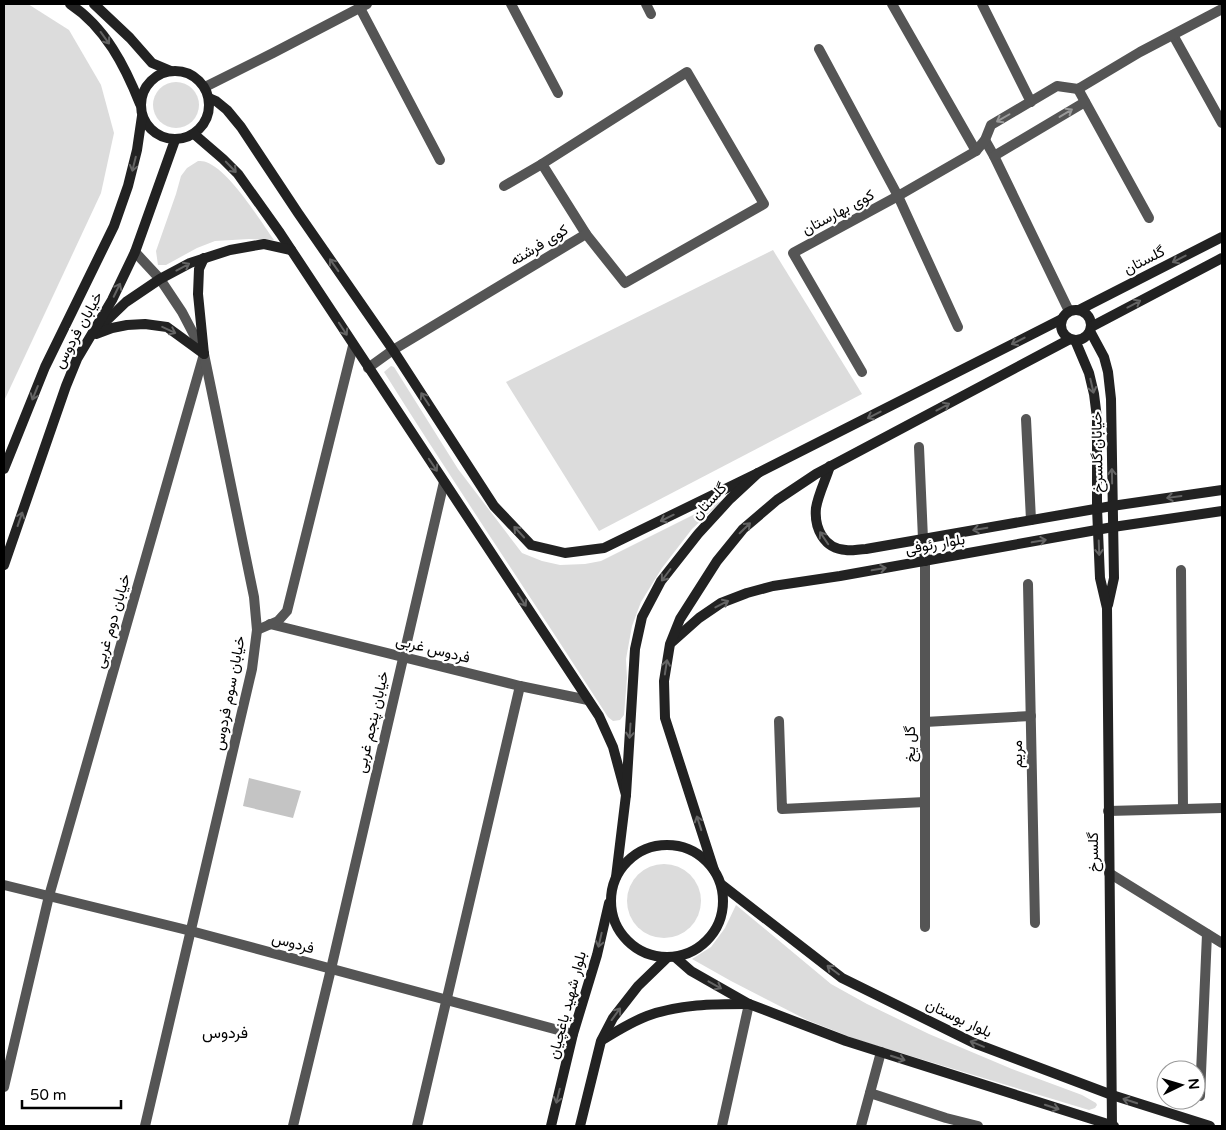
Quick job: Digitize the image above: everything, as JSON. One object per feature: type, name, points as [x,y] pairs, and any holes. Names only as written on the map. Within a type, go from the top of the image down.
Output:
[{"type":"main road","points":[[70,4],[77,8],[100,31],[115,52],[131,81],[147,125],[155,133],[164,138],[174,140],[194,134],[208,118],[210,108],[205,87],[190,74],[152,63],[130,38],[94,4]]},
{"type":"main road","points":[[142,111],[142,96],[146,86],[161,73],[171,70]]},
{"type":"main road","points":[[209,98],[216,101],[226,110],[241,127],[298,213],[394,350],[494,506],[531,545],[565,553],[604,548],[758,474]]},
{"type":"main road","name":"خیابان فردوس","points":[[4,469],[45,367],[114,226],[128,186],[137,150],[142,111]]},
{"type":"main road","points":[[194,134],[238,174],[291,250],[599,716],[613,747],[626,795]]},
{"type":"main road","name":"خیابان فردوس","points":[[4,565],[66,386],[77,359],[112,300],[135,252],[174,140]]},
{"type":"main road","name":"گلستان","points":[[616,877],[626,795],[635,649],[642,617],[661,581],[698,534],[730,499],[758,474],[1222,237]]},
{"type":"main road","points":[[88,338],[126,302],[160,279],[190,263],[230,250],[264,244],[291,250]]},
{"type":"main road","points":[[204,258],[199,269],[198,294],[204,354]]},
{"type":"main road","points":[[714,870],[703,857],[688,848],[672,844],[655,846],[639,852],[626,862],[616,877],[612,892],[612,908],[616,924],[624,938],[637,948],[652,955],[671,957],[690,952],[704,944],[714,932],[721,917],[724,901],[722,886],[714,870],[665,718],[664,681],[670,644],[680,619],[717,561],[743,528],[777,500],[830,466],[1073,340],[1084,338],[1091,329],[1222,258]]},
{"type":"main road","points":[[1073,340],[1066,337],[1061,329],[1070,313],[1087,314],[1090,318],[1091,329]]},
{"type":"main road","points":[[88,338],[102,331],[127,325],[145,324],[167,327],[204,354]]},
{"type":"main road","name":"خیابان گلسرخ","points":[[1091,329],[1104,357],[1111,399],[1114,578],[1107,608]]},
{"type":"main road","name":"خیابان گلسرخ","points":[[1073,340],[1089,373],[1094,394],[1097,418],[1097,508],[1100,578],[1107,608]]},
{"type":"main road","name":"بلوار رئوفی","points":[[830,466],[816,506],[816,522],[821,535],[829,546],[845,550],[866,549],[1097,508],[1222,490]]},
{"type":"main road","name":"بلوار رئوفی","points":[[670,644],[698,618],[721,603],[772,586],[840,576],[1113,527],[1222,511]]},
{"type":"main road","points":[[923,539],[925,561]]},
{"type":"main road","name":"گلسرخ","points":[[1107,608],[1108,873],[1112,1126]]},
{"type":"main road","name":"بلوار بوستان","points":[[722,886],[842,978],[974,1043],[1112,1095],[1210,1126]]},
{"type":"main road","name":"بلوار شهید یاغچیان","points":[[551,1126],[573,1034],[597,955],[612,892]]},
{"type":"main road","points":[[671,957],[691,972],[749,1004],[846,1041],[1112,1126]]},
{"type":"main road","points":[[580,1126],[601,1041],[613,1018],[638,986],[671,957]]},
{"type":"main road","points":[[601,1041],[628,1024],[647,1016],[680,1007],[749,1004]]},
{"type":"street","points":[[511,4],[558,93]]},
{"type":"street","points":[[646,4],[652,14]]},
{"type":"street","points":[[892,4],[976,151]]},
{"type":"street","points":[[982,4],[1031,102]]},
{"type":"street","points":[[205,87],[363,6],[440,160]]},
{"type":"street","points":[[1149,218],[1078,89],[1140,52],[1222,9]]},
{"type":"street","points":[[1173,35],[1222,123]]},
{"type":"street","points":[[819,49],[898,196],[958,327]]},
{"type":"street","name":"کوی فرشته","points":[[368,368],[394,350],[586,234],[625,283],[764,204],[687,72],[542,164]]},
{"type":"street","name":"کوی بهارستان","points":[[862,372],[794,253],[976,151],[985,140],[991,125],[1057,86],[1078,89]]},
{"type":"street","points":[[994,156],[1084,102]]},
{"type":"street","points":[[985,140],[1070,313]]},
{"type":"street","points":[[504,186],[542,164],[586,234]]},
{"type":"street","name":"خیابان سوم فردوس","points":[[135,252],[160,279],[182,312],[204,354],[254,596],[257,630],[252,669],[145,1126]]},
{"type":"street","points":[[257,630],[278,621],[287,611],[353,346]]},
{"type":"street","name":"خیابان دوم غربی","points":[[4,1087],[49,896],[204,354]]},
{"type":"street","points":[[1026,419],[1031,520]]},
{"type":"street","points":[[919,446],[923,539]]},
{"type":"street","name":"خیابان پنجم غربی","points":[[293,1126],[444,482]]},
{"type":"street","name":"گل یخ","points":[[925,561],[925,927]]},
{"type":"street","points":[[1180,570],[1183,809]]},
{"type":"street","name":"مریم","points":[[1028,584],[1036,923]]},
{"type":"street","name":"فردوس غربی","points":[[270,624],[520,686],[588,700]]},
{"type":"street","points":[[417,1126],[520,686]]},
{"type":"street","points":[[925,722],[1031,716]]},
{"type":"street","points":[[779,721],[782,809],[925,802]]},
{"type":"street","points":[[1108,811],[1222,808]]},
{"type":"street","points":[[1108,873],[1222,943]]},
{"type":"street","name":"فردوس","points":[[4,885],[191,931],[573,1034]]},
{"type":"street","points":[[1202,1060],[1207,934]]},
{"type":"street","points":[[722,1126],[749,1004]]},
{"type":"street","points":[[861,1126],[881,1052]]},
{"type":"street","points":[[870,1092],[945,1122],[978,1126]]},
{"type":"shaded area","points":[[4,4],[28,4],[69,30],[101,85],[114,133],[101,193],[4,401]]},
{"type":"shaded area","points":[[171,82],[181,82],[195,92],[199,105],[195,118],[189,124],[181,128],[171,128],[157,118],[153,110],[153,100],[163,86]]},
{"type":"shaded area","points":[[198,161],[206,162],[215,167],[234,185],[274,240],[215,241],[197,248],[166,265],[158,265],[156,251],[181,176],[187,168]]},
{"type":"shaded area","points":[[773,250],[862,394],[599,531],[506,382]]},
{"type":"shaded area","points":[[391,366],[394,367],[458,469],[522,553],[542,561],[560,565],[601,561],[723,500],[692,529],[662,568],[641,602],[632,626],[626,659],[627,678],[624,715],[620,720],[613,721],[608,717],[439,459],[384,372]]},
{"type":"shaded area","points":[[664,864],[685,870],[695,880],[701,901],[695,922],[685,932],[664,938],[643,932],[633,922],[627,901],[633,880],[643,870]]},
{"type":"shaded area","points":[[736,905],[831,984],[867,1004],[929,1034],[1012,1069],[1082,1095],[1097,1105],[1089,1110],[858,1040],[807,1020],[692,959],[711,947],[725,928]]},
{"type":"building","points":[[249,778],[301,791],[293,818],[243,806]]},
{"type":"district","name":"فردوس","points":[[225,1033]]}]
